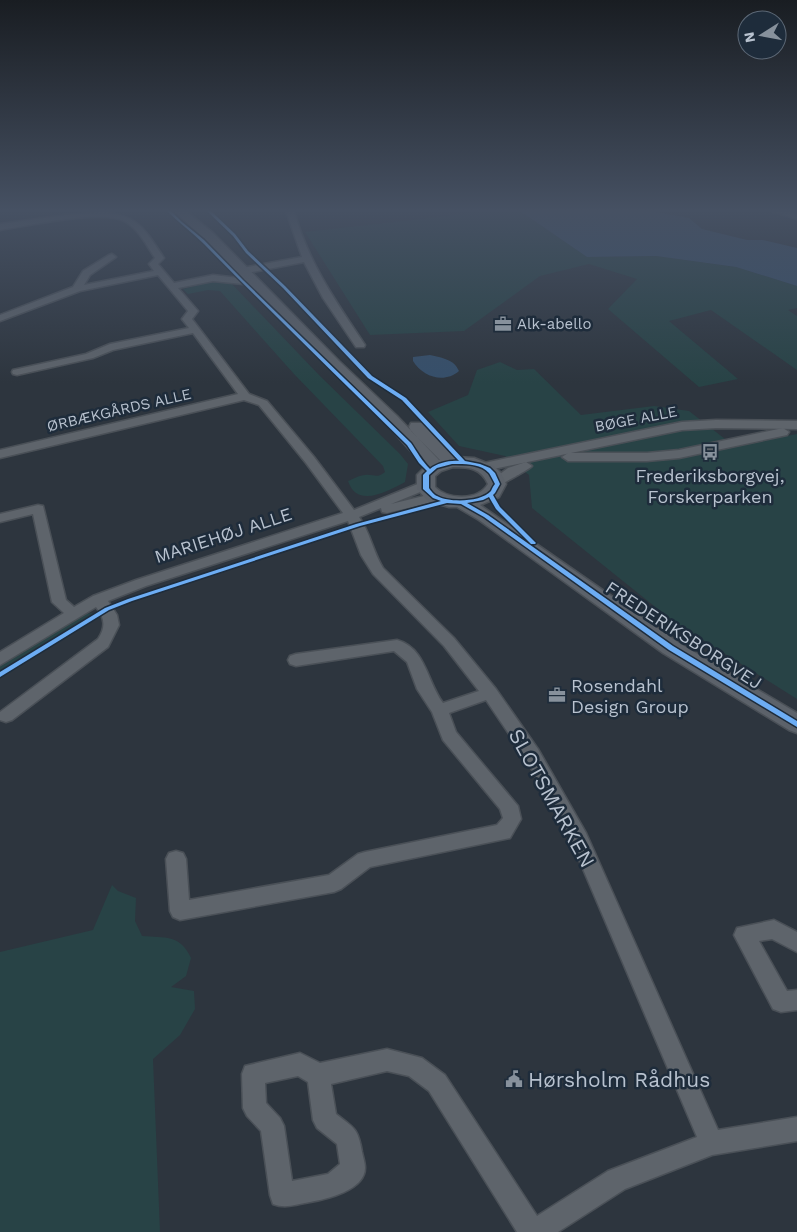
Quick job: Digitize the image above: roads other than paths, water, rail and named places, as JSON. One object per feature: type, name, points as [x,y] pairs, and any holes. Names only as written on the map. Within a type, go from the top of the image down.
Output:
[{"type":"main road","points":[[243,268],[391,419],[444,464]]},
{"type":"main road","points":[[444,464],[474,464],[484,467],[493,474],[494,488],[483,499],[463,503],[447,501],[430,491],[426,475],[444,464]]},
{"type":"main road","name":"FREDERIKSBORGVEJ","points":[[494,488],[498,508],[558,567]]},
{"type":"main road","name":"FREDERIKSBORGVEJ","points":[[463,503],[486,516],[671,648],[797,724]]},
{"type":"street","points":[[77,288],[86,273],[93,268]]},
{"type":"street","points":[[157,268],[193,311],[187,319],[245,396],[264,403],[356,514]]},
{"type":"street","points":[[213,278],[227,268]]},
{"type":"street","points":[[235,268],[246,271]]},
{"type":"street","points":[[173,286],[259,268]]},
{"type":"street","points":[[312,268],[334,307],[360,346]]},
{"type":"street","points":[[0,318],[77,288],[160,272]]},
{"type":"street","points":[[17,372],[89,356],[110,347],[195,330]]},
{"type":"street","name":"ØRBÆKGÅRDS ALLE","points":[[0,454],[245,396]]},
{"type":"street","name":"BØGE ALLE","points":[[484,467],[682,426],[716,424],[797,427]]},
{"type":"street","name":"BØGE ALLE","points":[[494,488],[520,468],[571,456],[647,457],[679,454],[797,427]]},
{"type":"street","name":"MARIEHØJ ALLE","points":[[0,659],[98,599],[141,583],[356,514],[384,510],[430,491]]},
{"type":"street","points":[[0,518],[38,509],[59,602],[74,614]]},
{"type":"street","name":"SLOTSMARKEN","points":[[356,514],[368,555],[378,572],[448,642],[490,693],[532,754],[577,833],[712,1143]]},
{"type":"street","points":[[6,716],[103,643],[111,631],[112,621],[107,609],[98,599]]},
{"type":"street","points":[[176,860],[180,911],[334,883],[365,860],[503,832],[512,819],[509,806],[449,736],[439,710],[424,687],[418,666],[410,653],[397,645],[296,660]]},
{"type":"street","points":[[439,710],[490,693]]},
{"type":"street","points":[[797,943],[774,929],[744,935],[781,1002],[797,1000]]},
{"type":"street","points":[[318,1075],[325,1120],[348,1138],[353,1169],[334,1185],[282,1195],[272,1126],[255,1108],[253,1074],[300,1064],[318,1075],[387,1060],[414,1066],[438,1083],[533,1232],[617,1180],[712,1143],[797,1129]]},
{"type":"water","points":[[741,268],[797,268],[797,286]]},
{"type":"water","points":[[430,355],[451,361],[459,371],[453,375],[440,378],[428,375],[417,367],[413,357]]},
{"type":"place","name":"Alk-abello","points":[[503,324]]},
{"type":"place","name":"Frederiksborgvej, Forskerparken","points":[[710,452]]},
{"type":"place","name":"Rosendahl Design Group","points":[[557,695]]},
{"type":"place","name":"Hørsholm Rådhus","points":[[514,1079]]}]
